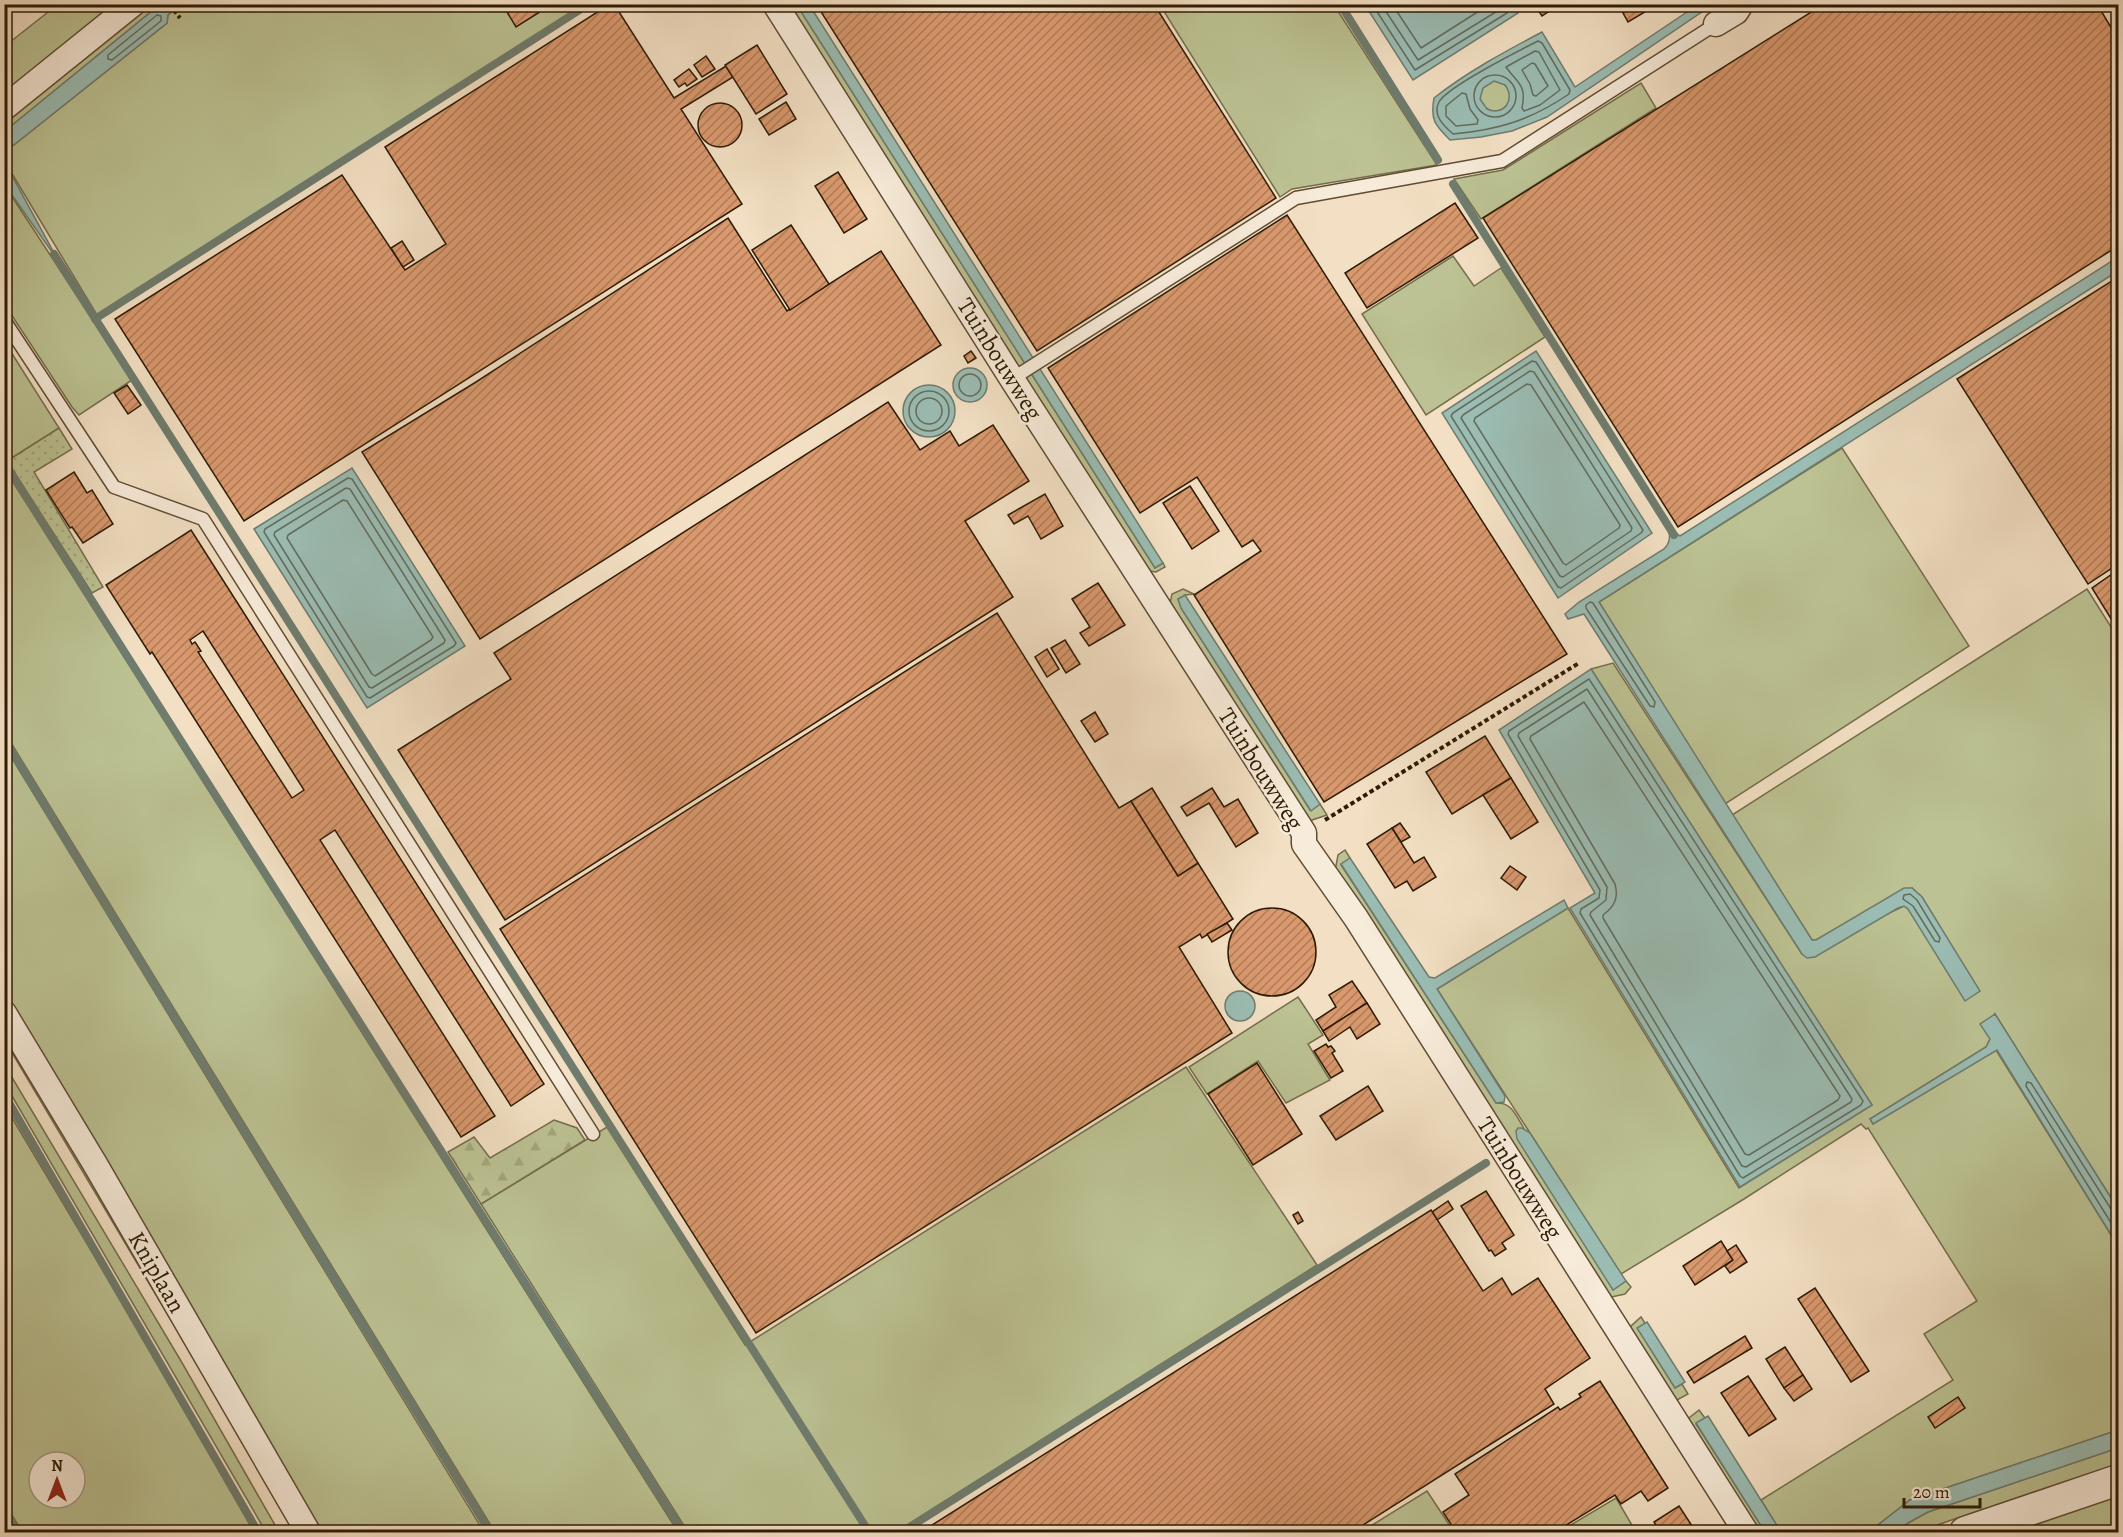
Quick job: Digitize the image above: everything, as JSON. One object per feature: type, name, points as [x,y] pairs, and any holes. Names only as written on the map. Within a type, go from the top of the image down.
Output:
[{"type":"street","points":[[4,108],[133,4]]},
{"type":"street","name":"Tuinbouwweg","points":[[775,4],[1019,375],[1304,833],[1304,844],[1356,918],[1746,1533]]},
{"type":"street","points":[[1716,24],[1736,12],[1741,4]]},
{"type":"street","name":"Kniplaan","points":[[4,1013],[95,1164],[308,1533]]},
{"type":"street","points":[[1965,1533],[2118,1480]]},
{"type":"lane","points":[[1019,375],[1296,198],[1502,161],[1716,24]]},
{"type":"lane","points":[[4,320],[114,487],[203,519],[593,1134]]},
{"type":"path","points":[[170,4],[180,18]]},
{"type":"path","points":[[1304,833],[1579,663]]},
{"type":"green space","points":[[189,4],[585,5],[97,315],[5,162],[5,152],[167,23],[168,15],[179,6]]},
{"type":"green space","points":[[57,5],[122,5],[5,98],[5,46]]},
{"type":"green space","points":[[142,5],[165,5],[157,7],[5,131],[5,115]]},
{"type":"green space","points":[[791,5],[799,5],[800,10],[1155,568],[1163,563],[1165,567],[1156,572],[1142,570],[790,12]]},
{"type":"green space","points":[[1160,5],[1334,5],[1437,165],[1292,189],[1280,197]]},
{"type":"green space","points":[[1495,81],[1506,85],[1510,96],[1506,107],[1495,111],[1484,107],[1480,96],[1484,85]]},
{"type":"green space","points":[[1641,83],[1656,108],[1481,219],[1454,179],[1503,170]]},
{"type":"green space","points":[[5,186],[132,380],[79,415],[5,305]]},
{"type":"green space","points":[[1453,256],[1474,286],[1501,268],[1545,337],[1426,415],[1362,314]]},
{"type":"green space","points":[[4,341],[59,428],[7,461],[4,456]]},
{"type":"green space","points":[[59,428],[72,449],[34,472],[103,587],[92,593],[7,461]]},
{"type":"green space","points":[[1842,448],[1969,646],[1725,804],[1599,602]]},
{"type":"green space","points":[[5,478],[14,483],[678,1532],[495,1532],[5,733]]},
{"type":"green space","points":[[1183,589],[1194,594],[1178,599],[1181,608],[1310,810],[1320,804],[1327,815],[1306,822],[1169,608],[1172,594]]},
{"type":"green space","points":[[2087,589],[2118,638],[2118,1209],[1995,1014],[1986,1047],[1870,1119],[1873,1124],[1996,1050],[2118,1246],[2118,1430],[1910,1500],[1869,1532],[1781,1532],[1761,1500],[1953,1380],[1924,1334],[1977,1301],[1868,1128],[1866,1129],[1861,1124],[1621,1274],[1437,989],[1568,908],[1739,1188],[1872,1105],[1591,669],[1613,663],[1802,954],[1904,906],[1979,991],[1922,897],[1912,888],[1816,940],[1812,940],[1732,815]]},
{"type":"green space","points":[[4,745],[484,1532],[316,1532],[5,998]]},
{"type":"green space","points":[[1345,850],[1350,858],[1341,865],[1496,1103],[1505,1104],[1515,1113],[1613,1290],[1626,1281],[1631,1287],[1625,1294],[1607,1298],[1335,871],[1338,855]]},
{"type":"green space","points":[[1298,997],[1323,1035],[1308,1044],[1330,1080],[1286,1103],[1258,1061],[1207,1094],[1189,1067]]},
{"type":"green space","points":[[4,1028],[299,1532],[294,1532],[219,1401],[5,1041]]},
{"type":"green space","points":[[4,1064],[181,1361],[279,1532],[266,1532],[5,1084]]},
{"type":"green space","points":[[1186,1067],[1317,1265],[896,1532],[688,1532],[481,1204],[607,1127],[745,1345]]},
{"type":"green space","points":[[5,1106],[151,1351],[254,1532],[5,1532]]},
{"type":"green space","points":[[554,1120],[577,1128],[585,1140],[481,1204],[448,1152],[474,1137],[490,1158]]},
{"type":"green space","points":[[1641,1317],[1645,1323],[1638,1329],[1675,1388],[1682,1384],[1688,1394],[1677,1400],[1670,1399],[1630,1327]]},
{"type":"green space","points":[[1699,1410],[1705,1418],[1696,1424],[1765,1532],[1757,1532],[1687,1423],[1689,1418]]},
{"type":"green space","points":[[2118,1448],[2118,1465],[1940,1524],[1924,1532],[1896,1532],[1928,1512]]},
{"type":"green space","points":[[1427,1491],[1454,1532],[1361,1532]]},
{"type":"green space","points":[[2118,1493],[2118,1532],[2000,1532]]},
{"type":"green space","points":[[1616,1498],[1636,1532],[1559,1532]]},
{"type":"water","points":[[165,4],[189,5],[179,6],[168,15],[167,23],[5,152],[5,131],[157,7]]},
{"type":"water","points":[[1699,4],[1712,5],[1547,117],[1512,131],[1450,140],[1437,126],[1433,117],[1434,98],[1473,71],[1542,32],[1575,87]],"holes":[[[1494,81],[1505,85],[1509,101],[1499,111],[1487,109],[1480,99],[1483,88]]]},
{"type":"water","points":[[799,5],[810,6],[1163,563],[1155,568],[800,10]]},
{"type":"water","points":[[1365,5],[1512,5],[1518,13],[1413,80]]},
{"type":"water","points":[[5,163],[59,262],[5,185]]},
{"type":"water","points":[[2118,257],[2118,271],[1599,602],[1812,940],[1816,940],[1904,888],[1912,888],[1922,897],[1980,991],[1965,1001],[1904,906],[1815,957],[1807,958],[1802,954],[1584,614],[1568,619],[1565,614],[1579,602],[1664,549],[1669,539],[1668,526],[1680,536]]},
{"type":"water","points":[[1536,351],[1652,533],[1558,598],[1442,413]]},
{"type":"water","points":[[970,368],[982,373],[987,385],[982,397],[970,402],[958,397],[953,385],[958,373]]},
{"type":"water","points":[[924,385],[934,385],[948,392],[955,411],[948,430],[934,437],[924,437],[914,433],[907,426],[903,416],[903,406],[907,396],[914,389]]},
{"type":"water","points":[[352,468],[465,646],[367,708],[254,529]]},
{"type":"water","points":[[1185,595],[1320,804],[1311,811],[1181,608],[1178,599]]},
{"type":"water","points":[[1591,669],[1872,1105],[1740,1187],[1570,908],[1595,893],[1499,730]]},
{"type":"water","points":[[1350,858],[1429,977],[1435,978],[1564,900],[1568,908],[1437,989],[1505,1096],[1504,1102],[1496,1103],[1341,864]]},
{"type":"water","points":[[1240,991],[1251,995],[1255,1006],[1251,1017],[1240,1021],[1229,1017],[1225,1006],[1229,995]]},
{"type":"water","points":[[1995,1014],[2118,1209],[2118,1246],[1997,1050],[1873,1124],[1870,1119],[1986,1047],[1990,1039],[1980,1024]]},
{"type":"water","points":[[1518,1128],[1530,1133],[1626,1281],[1613,1290],[1517,1139]]},
{"type":"water","points":[[1647,1322],[1685,1382],[1675,1388],[1637,1328]]},
{"type":"water","points":[[1708,1416],[1781,1532],[1765,1532],[1696,1423]]},
{"type":"water","points":[[2118,1430],[2118,1448],[1928,1512],[1896,1532],[1869,1532],[1910,1500]]},
{"type":"building","points":[[519,4],[540,4],[543,10],[516,27],[507,12]]},
{"type":"building","points":[[610,4],[614,4],[674,98],[726,66],[733,77],[681,109],[742,204],[244,521],[115,319],[342,175],[405,270],[446,244],[385,147]]},
{"type":"building","points":[[816,4],[1154,4],[1276,198],[1037,351]]},
{"type":"building","points":[[1534,4],[1560,4],[1542,16]]},
{"type":"building","points":[[1618,4],[1666,4],[1656,11],[1653,7],[1628,22]]},
{"type":"building","points":[[1824,4],[1979,4],[1980,7],[1985,4],[2097,4],[2118,39],[2118,246],[1678,527],[1483,218]]},
{"type":"building","points":[[757,45],[787,94],[756,114],[725,65]]},
{"type":"building","points":[[706,56],[715,69],[702,77],[694,65]]},
{"type":"building","points":[[689,69],[697,79],[687,86],[685,83],[679,87],[674,80]]},
{"type":"building","points":[[786,102],[796,119],[769,135],[759,119]]},
{"type":"building","points":[[720,103],[729,104],[736,109],[741,116],[741,134],[736,141],[729,146],[720,147],[711,146],[704,141],[699,134],[698,125],[699,116],[704,109],[711,104]]},
{"type":"building","points":[[838,172],[867,219],[844,233],[815,186]]},
{"type":"building","points":[[1455,203],[1478,238],[1367,308],[1345,273]]},
{"type":"building","points":[[1287,215],[1567,654],[1324,802],[1194,595],[1261,551],[1253,540],[1242,547],[1197,477],[1140,513],[1048,368]]},
{"type":"building","points":[[728,218],[787,311],[881,251],[941,345],[480,639],[362,452],[476,382]]},
{"type":"building","points":[[791,225],[829,284],[790,310],[752,250]]},
{"type":"building","points":[[402,241],[414,260],[403,267],[391,248]]},
{"type":"building","points":[[2118,277],[2118,564],[2088,584],[1957,379]]},
{"type":"building","points":[[971,351],[976,358],[968,363],[964,356]]},
{"type":"building","points":[[127,385],[141,405],[128,414],[114,393]]},
{"type":"building","points":[[888,402],[920,450],[950,431],[959,446],[993,425],[1029,481],[965,521],[1013,597],[505,920],[398,750],[511,679],[494,653]]},
{"type":"building","points":[[74,472],[87,493],[92,490],[113,524],[83,543],[72,527],[70,528],[46,490]]},
{"type":"building","points":[[1190,486],[1219,531],[1192,549],[1163,503]]},
{"type":"building","points":[[1045,494],[1063,526],[1041,539],[1028,516],[1014,524],[1008,515]]},
{"type":"building","points":[[191,530],[544,1084],[511,1106],[335,830],[320,840],[495,1116],[461,1137],[152,652],[150,654],[106,585]],"holes":[[[203,631],[304,790],[292,798],[198,652],[201,651],[195,642],[192,644],[190,640]]]},
{"type":"building","points":[[2118,570],[2118,630],[2092,588]]},
{"type":"building","points":[[1098,583],[1125,625],[1089,646],[1080,633],[1090,627],[1072,599]]},
{"type":"building","points":[[997,613],[1119,808],[1131,801],[1178,876],[1198,863],[1233,919],[1202,938],[1200,934],[1179,947],[1232,1033],[756,1333],[500,929]]},
{"type":"building","points":[[1065,640],[1080,664],[1066,673],[1051,648]]},
{"type":"building","points":[[1047,649],[1059,669],[1047,677],[1035,657]]},
{"type":"building","points":[[1095,712],[1108,734],[1095,742],[1081,721]]},
{"type":"building","points":[[1485,736],[1511,778],[1452,814],[1426,772]]},
{"type":"building","points":[[1511,778],[1538,822],[1511,839],[1483,795]]},
{"type":"building","points":[[1152,788],[1198,863],[1178,876],[1131,801]]},
{"type":"building","points":[[1212,788],[1224,807],[1238,799],[1258,833],[1236,847],[1209,803],[1187,816],[1181,807]]},
{"type":"building","points":[[1400,823],[1410,837],[1401,842],[1392,828]]},
{"type":"building","points":[[1392,828],[1414,863],[1424,857],[1436,877],[1413,891],[1407,881],[1395,888],[1367,844]]},
{"type":"building","points":[[1510,866],[1526,877],[1517,890],[1501,878]]},
{"type":"building","points":[[1272,908],[1289,911],[1303,921],[1313,935],[1316,952],[1313,969],[1303,983],[1289,993],[1272,996],[1255,993],[1241,983],[1231,969],[1228,952],[1231,935],[1241,921],[1255,911]]},
{"type":"building","points":[[1227,923],[1232,930],[1212,942],[1207,934]]},
{"type":"building","points":[[1352,981],[1367,1003],[1323,1031],[1316,1020],[1336,1007],[1329,995]]},
{"type":"building","points":[[1367,1003],[1380,1024],[1357,1039],[1350,1027],[1329,1041],[1323,1031]]},
{"type":"building","points":[[1326,1044],[1335,1051],[1332,1053],[1343,1071],[1331,1078],[1314,1051]]},
{"type":"building","points":[[1257,1063],[1302,1134],[1253,1165],[1208,1094]]},
{"type":"building","points":[[1368,1086],[1383,1111],[1336,1140],[1320,1116]]},
{"type":"building","points":[[1486,1191],[1514,1235],[1502,1243],[1506,1249],[1495,1256],[1491,1250],[1489,1251],[1461,1206]]},
{"type":"building","points":[[1448,1201],[1453,1209],[1437,1220],[1432,1212]]},
{"type":"building","points":[[1431,1210],[1483,1291],[1502,1278],[1512,1295],[1538,1278],[1590,1358],[1545,1389],[1554,1404],[1352,1532],[921,1532]]},
{"type":"building","points":[[1298,1212],[1303,1221],[1298,1224],[1293,1215]]},
{"type":"building","points":[[1721,1241],[1733,1260],[1695,1285],[1683,1266]]},
{"type":"building","points":[[1736,1245],[1747,1262],[1730,1273],[1725,1266],[1733,1260],[1727,1251]]},
{"type":"building","points":[[1815,1288],[1869,1371],[1851,1382],[1798,1299]]},
{"type":"building","points":[[1745,1336],[1752,1348],[1694,1383],[1687,1372]]},
{"type":"building","points":[[1785,1347],[1803,1375],[1784,1388],[1766,1359]]},
{"type":"building","points":[[1803,1375],[1812,1389],[1794,1401],[1784,1388]]},
{"type":"building","points":[[1748,1376],[1776,1419],[1749,1436],[1721,1393]]},
{"type":"building","points":[[1600,1381],[1668,1488],[1648,1501],[1641,1491],[1621,1504],[1615,1495],[1555,1532],[1456,1532],[1443,1512],[1469,1495],[1455,1474],[1558,1407],[1560,1410],[1581,1397],[1579,1394]]},
{"type":"building","points":[[1958,1397],[1965,1408],[1935,1428],[1928,1417]]},
{"type":"building","points":[[1679,1506],[1696,1532],[1660,1532],[1654,1522]]},
{"type":"waterway","points":[[95,319],[589,4]]},
{"type":"waterway","points":[[1340,4],[1438,160]]},
{"type":"waterway","points":[[1453,184],[1674,535]]},
{"type":"waterway","points":[[54,254],[869,1532]]},
{"type":"waterway","points":[[4,462],[683,1532]]},
{"type":"waterway","points":[[4,739],[490,1532]]},
{"type":"waterway","points":[[4,1094],[258,1532]]},
{"type":"waterway","points":[[902,1532],[1486,1163]]},
{"type":"waterway","points":[[4,1509],[19,1532]]}]
